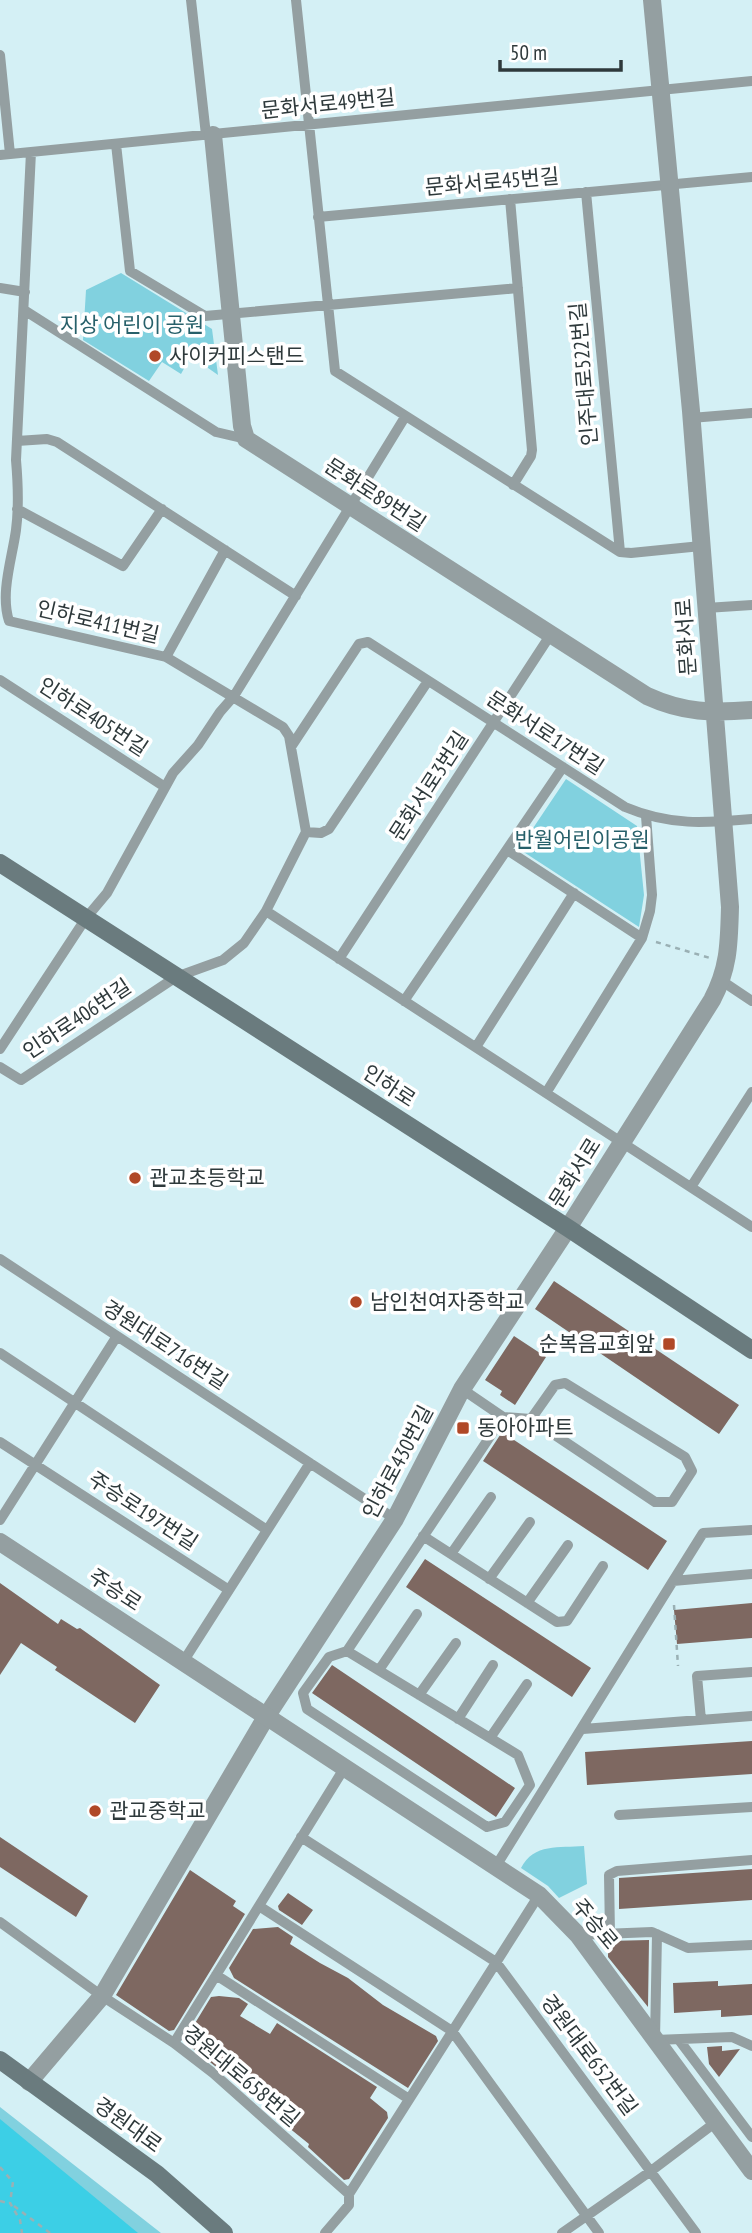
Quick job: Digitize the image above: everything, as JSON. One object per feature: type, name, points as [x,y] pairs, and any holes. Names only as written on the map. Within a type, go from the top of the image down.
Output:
[{"type":"main road","name":"인하로","points":[[0,863],[568,1228],[752,1350]]},
{"type":"main road","name":"경원대로","points":[[0,2060],[157,2174],[224,2233]]},
{"type":"street","name":"문화서로","points":[[568,1228],[722,981],[727,963],[730,907],[691,418],[652,0]]},
{"type":"street","points":[[210,135],[232,313],[242,426],[246,439]]},
{"type":"street","name":"문화로89번길","points":[[246,439],[647,696],[670,706],[714,713],[752,710]]},
{"type":"street","name":"인하로430번길","points":[[29,2082],[103,1996],[266,1717],[395,1519],[462,1390],[568,1228]]},
{"type":"street","name":"주승로","points":[[0,1542],[539,1895],[578,1934],[752,2171]]},
{"type":"lane","points":[[191,0],[210,135]]},
{"type":"lane","points":[[296,0],[335,371],[620,552],[701,546]]},
{"type":"lane","points":[[0,55],[5,155]]},
{"type":"lane","name":"문화서로49번길","points":[[5,155],[752,81]]},
{"type":"lane","points":[[116,144],[130,271],[205,316],[518,288]]},
{"type":"lane","name":"인하로411번길","points":[[31,152],[17,441],[17,527],[3,589],[9,621],[166,657],[283,727],[289,736],[306,832]]},
{"type":"lane","name":"문화서로45번길","points":[[318,217],[752,177]]},
{"type":"lane","name":"인주대로522번길","points":[[586,192],[620,552]]},
{"type":"lane","points":[[510,199],[532,450],[513,485]]},
{"type":"lane","points":[[0,288],[24,292]]},
{"type":"lane","points":[[24,310],[216,432],[246,439]]},
{"type":"lane","points":[[691,418],[752,413]]},
{"type":"lane","points":[[86,918],[107,893],[173,773],[198,745],[234,696],[405,417]]},
{"type":"lane","points":[[17,441],[47,439],[57,442],[296,596]]},
{"type":"lane","points":[[17,509],[123,566],[162,509]]},
{"type":"lane","name":"인하로411번길","points":[[166,657],[225,550]]},
{"type":"lane","points":[[706,608],[752,605]]},
{"type":"lane","name":"문화서로3번길","points":[[339,959],[551,634]]},
{"type":"lane","name":"문화서로17번길","points":[[291,747],[359,643],[368,642],[625,807],[646,816],[691,823],[752,819]]},
{"type":"lane","name":"인하로405번길","points":[[0,680],[165,787]]},
{"type":"lane","points":[[176,977],[223,960],[244,943],[266,911],[306,832],[321,833],[329,829],[428,681]]},
{"type":"lane","points":[[404,1001],[563,767]]},
{"type":"lane","points":[[546,1093],[642,938],[652,895],[646,816]]},
{"type":"lane","points":[[507,850],[642,938]]},
{"type":"lane","points":[[476,1047],[573,893]]},
{"type":"lane","points":[[266,911],[752,1227]]},
{"type":"lane","name":"인하로406번길","points":[[0,1049],[86,918]]},
{"type":"lane","name":"인하로406번길","points":[[0,1067],[21,1080],[176,977]]},
{"type":"lane","points":[[722,981],[752,1000]]},
{"type":"lane","points":[[691,1187],[752,1091]]},
{"type":"lane","name":"경원대로716번길","points":[[0,1259],[395,1519]]},
{"type":"lane","points":[[0,1520],[117,1336]]},
{"type":"lane","points":[[0,1353],[267,1530]]},
{"type":"lane","points":[[462,1390],[503,1417],[531,1419],[655,1502],[672,1502],[692,1471],[685,1457],[565,1383],[555,1385],[531,1419]]},
{"type":"lane","points":[[346,1651],[518,1755],[530,1785],[505,1822],[487,1827],[307,1709],[303,1693],[329,1657],[346,1651],[503,1417]]},
{"type":"lane","name":"주승로197번길","points":[[0,1442],[229,1590]]},
{"type":"lane","points":[[183,1662],[310,1463]]},
{"type":"lane","points":[[451,1555],[491,1497]]},
{"type":"lane","points":[[489,1579],[530,1521]]},
{"type":"lane","points":[[496,1866],[703,1533],[752,1531]]},
{"type":"lane","points":[[423,1536],[557,1622],[567,1621],[603,1566]]},
{"type":"lane","points":[[527,1603],[568,1545]]},
{"type":"lane","points":[[673,1581],[752,1574]]},
{"type":"lane","points":[[379,1670],[417,1614]]},
{"type":"lane","points":[[419,1695],[456,1643]]},
{"type":"lane","points":[[458,1718],[494,1665]]},
{"type":"lane","points":[[701,1720],[697,1676],[752,1672]]},
{"type":"lane","points":[[491,1738],[527,1684]]},
{"type":"lane","points":[[583,1729],[752,1716]]},
{"type":"lane","points":[[174,2043],[345,1767]]},
{"type":"lane","points":[[619,1815],[752,1807]]},
{"type":"lane","points":[[301,1837],[496,1962]]},
{"type":"lane","points":[[610,1934],[609,1875],[617,1871],[752,1860]]},
{"type":"lane","points":[[325,2233],[349,2205],[349,2194],[539,1895]]},
{"type":"lane","points":[[259,1906],[452,2031],[599,2233]]},
{"type":"lane","name":"경원대로658번길","points":[[0,1922],[213,2073],[349,2194]]},
{"type":"lane","points":[[578,1934],[652,1931],[688,1948],[752,1945]]},
{"type":"lane","points":[[657,1934],[655,2040],[732,2037],[752,2046]]},
{"type":"lane","name":"경원대로652번길","points":[[496,1962],[696,2233]]},
{"type":"lane","points":[[216,1975],[409,2099]]},
{"type":"lane","points":[[679,2040],[752,2137]]},
{"type":"lane","points":[[562,2233],[716,2122]]},
{"type":"path","points":[[642,938],[727,963]]},
{"type":"path","points":[[673,1581],[678,1666]]},
{"type":"path","points":[[0,2167],[13,2182],[10,2203],[20,2220],[22,2233]]},
{"type":"path","points":[[0,2201],[10,2203],[50,2233]]},
{"type":"green space","name":"지상 어린이 공원","points":[[121,273],[212,329],[218,375],[191,356],[181,374],[162,362],[149,381],[83,340],[86,290]]},
{"type":"green space","name":"반월어린이공원","points":[[566,779],[637,826],[644,895],[639,927],[519,849]]},
{"type":"green space","points":[[584,1846],[587,1884],[559,1898],[548,1886],[521,1868],[533,1854],[548,1848]]},
{"type":"green space","points":[[0,2107],[161,2233],[0,2233]]},
{"type":"shaded area","points":[[0,2119],[138,2233],[0,2233]]},
{"type":"building","points":[[554,1281],[739,1405],[719,1434],[535,1309]]},
{"type":"building","points":[[514,1336],[546,1357],[515,1405],[500,1395],[502,1391],[485,1380]]},
{"type":"building","points":[[502,1432],[667,1541],[648,1570],[483,1461]]},
{"type":"building","points":[[425,1559],[591,1668],[572,1697],[406,1587]]},
{"type":"building","points":[[0,1583],[58,1624],[61,1619],[77,1629],[80,1628],[160,1685],[135,1723],[55,1670],[57,1667],[21,1643],[0,1675]]},
{"type":"building","points":[[752,1603],[752,1638],[677,1644],[674,1610]]},
{"type":"building","points":[[332,1665],[515,1788],[496,1817],[312,1693]]},
{"type":"building","points":[[752,1741],[752,1774],[587,1785],[585,1752]]},
{"type":"building","points":[[0,1837],[88,1896],[76,1917],[0,1867]]},
{"type":"building","points":[[752,1869],[752,1900],[619,1909],[619,1878]]},
{"type":"building","points":[[190,1870],[236,1901],[233,1906],[245,1914],[174,2030],[169,2031],[116,1995]]},
{"type":"building","points":[[288,1893],[313,1910],[302,1925],[279,1910],[278,1906]]},
{"type":"building","points":[[278,1927],[293,1937],[290,1944],[348,1978],[383,2005],[436,2036],[438,2041],[408,2088],[234,1978],[229,1968],[253,1929]]},
{"type":"building","points":[[649,1940],[648,2007],[608,1957],[608,1941]]},
{"type":"building","points":[[718,1981],[718,1986],[752,1984],[752,2015],[721,2017],[721,2010],[674,2013],[673,1983]]},
{"type":"building","points":[[211,1997],[239,1998],[248,2004],[240,2016],[270,2034],[277,2023],[377,2087],[370,2098],[387,2112],[388,2118],[349,2179],[344,2180],[308,2147],[309,2144],[283,2123],[285,2121],[187,2044],[186,2038]]},
{"type":"building","points":[[722,2046],[722,2051],[740,2049],[719,2077],[709,2064],[707,2047]]},
{"type":"place","name":"사이커피스탠드","points":[[155,356]]},
{"type":"place","name":"관교초등학교","points":[[135,1178]]},
{"type":"place","name":"남인천여자중학교","points":[[356,1302]]},
{"type":"place","name":"순복음교회앞","points":[[669,1344]]},
{"type":"place","name":"동아아파트","points":[[463,1428]]},
{"type":"place","name":"관교중학교","points":[[95,1811]]}]
